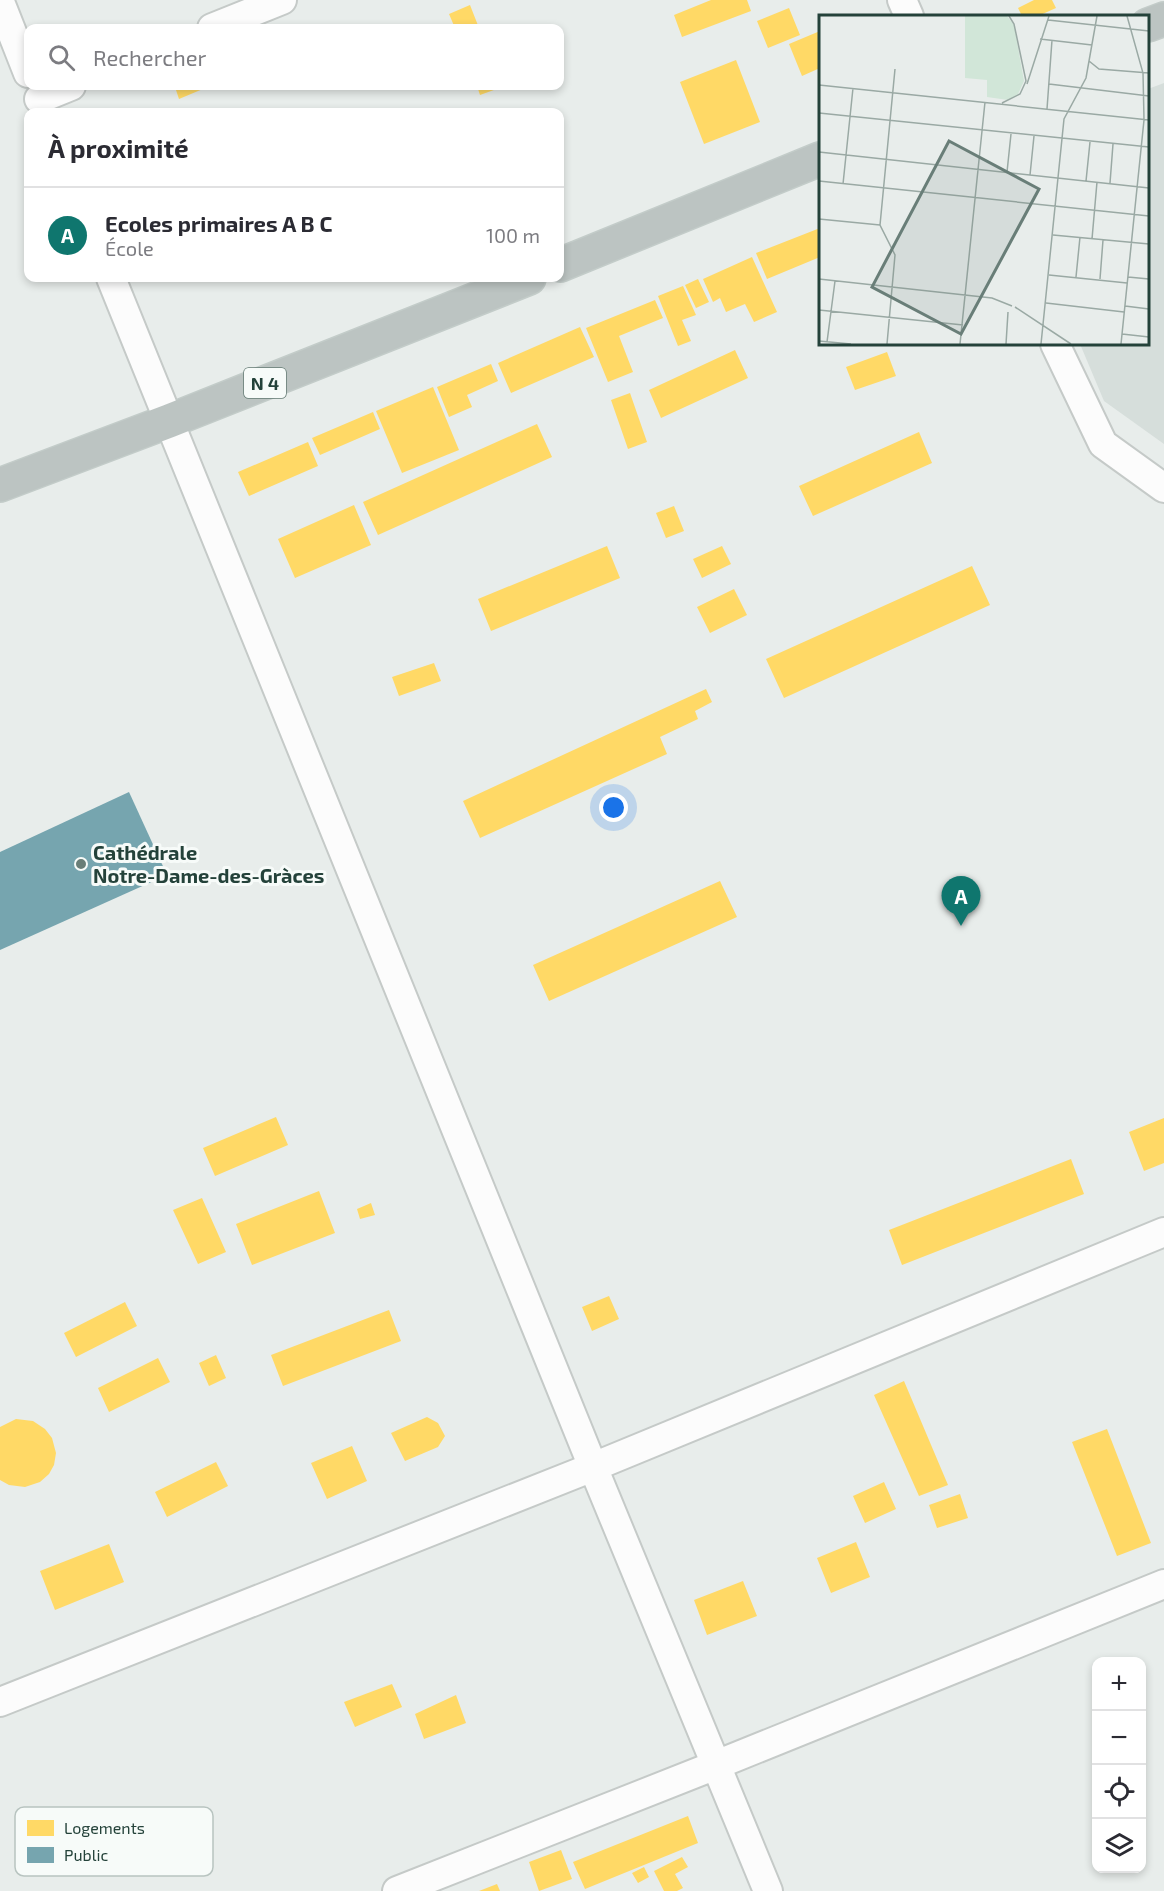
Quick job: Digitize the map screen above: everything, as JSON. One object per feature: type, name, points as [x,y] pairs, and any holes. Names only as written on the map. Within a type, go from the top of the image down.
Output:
[{"type":"highway","points":[[1149,25],[1164,19]]},
{"type":"highway","points":[[564,263],[819,159]]},
{"type":"highway","name":"N 4","points":[[0,485],[169,421],[519,282]]},
{"type":"street","points":[[222,24],[282,0]]},
{"type":"street","points":[[902,0],[909,15]]},
{"type":"street","points":[[0,2],[24,62]]},
{"type":"street","points":[[113,282],[593,1467],[768,1891]]},
{"type":"street","points":[[1055,345],[1102,444],[1164,488]]},
{"type":"street","points":[[0,1702],[593,1467],[1164,1232]]},
{"type":"street","points":[[407,1889],[1164,1584]]},
{"type":"shaded area","points":[[1164,83],[1164,444],[1104,401],[1080,345],[1149,345],[1149,89]]},
{"type":"building: Logements","points":[[711,0],[747,0],[751,11],[682,37],[674,15]]},
{"type":"building: Logements","points":[[1034,0],[1052,0],[1056,8],[1040,15],[1022,15],[1018,8]]},
{"type":"building: Logements","points":[[470,5],[477,24],[453,24],[449,14]]},
{"type":"building: Logements","points":[[789,8],[800,35],[768,48],[757,21]]},
{"type":"building: Logements","points":[[819,31],[819,68],[802,76],[789,44]]},
{"type":"building: Logements","points":[[736,60],[760,122],[704,144],[680,82]]},
{"type":"building: Logements","points":[[176,90],[200,90],[179,99]]},
{"type":"building: Logements","points":[[478,90],[494,90],[480,95]]},
{"type":"building: Logements","points":[[819,228],[819,257],[767,279],[756,253]]},
{"type":"building: Logements","points":[[752,257],[777,312],[754,322],[745,304],[726,312],[720,298],[713,302],[703,279]]},
{"type":"building: Logements","points":[[698,279],[709,302],[696,308],[685,285]]},
{"type":"building: Logements","points":[[683,286],[696,315],[682,320],[691,341],[678,346],[658,296]]},
{"type":"building: Logements","points":[[655,300],[663,318],[619,336],[633,372],[608,382],[586,328]]},
{"type":"building: Logements","points":[[580,327],[594,357],[511,393],[498,363]]},
{"type":"building: Logements","points":[[735,350],[748,378],[661,418],[649,390]]},
{"type":"building: Logements","points":[[887,352],[896,376],[855,390],[846,367]]},
{"type":"building: Logements","points":[[491,364],[498,381],[467,395],[472,407],[449,417],[437,387]]},
{"type":"building: Logements","points":[[433,387],[459,450],[402,473],[376,411]]},
{"type":"building: Logements","points":[[630,393],[647,442],[628,449],[611,400]]},
{"type":"building: Logements","points":[[373,412],[380,429],[320,455],[312,438]]},
{"type":"building: Logements","points":[[537,424],[552,457],[378,535],[363,502]]},
{"type":"building: Logements","points":[[919,432],[932,463],[813,516],[799,486]]},
{"type":"building: Logements","points":[[308,442],[318,466],[249,496],[238,472]]},
{"type":"building: Logements","points":[[354,505],[371,545],[295,578],[278,539]]},
{"type":"building: Logements","points":[[674,506],[684,531],[666,538],[656,513]]},
{"type":"building: Logements","points":[[607,546],[620,578],[491,631],[478,599]]},
{"type":"building: Logements","points":[[722,546],[731,564],[702,578],[693,559]]},
{"type":"building: Logements","points":[[972,566],[990,605],[784,698],[766,659]]},
{"type":"building: Logements","points":[[734,589],[747,615],[710,633],[697,607]]},
{"type":"building: Logements","points":[[434,663],[441,681],[399,696],[392,677]]},
{"type":"building: Logements","points":[[706,689],[712,702],[695,711],[698,719],[660,737],[667,754],[480,838],[463,801]]},
{"type":"building: Logements","points":[[720,881],[737,917],[549,1001],[533,965]]},
{"type":"building: Logements","points":[[276,1117],[288,1145],[215,1176],[203,1148]]},
{"type":"building: Logements","points":[[1164,1118],[1164,1163],[1144,1171],[1129,1132]]},
{"type":"building: Logements","points":[[1071,1159],[1084,1194],[902,1265],[889,1230]]},
{"type":"building: Logements","points":[[319,1191],[335,1233],[252,1265],[236,1224]]},
{"type":"building: Logements","points":[[202,1198],[226,1252],[198,1264],[173,1210]]},
{"type":"building: Logements","points":[[371,1203],[375,1215],[360,1219],[357,1209]]},
{"type":"building: Logements","points":[[609,1296],[619,1319],[592,1331],[582,1307]]},
{"type":"building: Logements","points":[[125,1302],[137,1326],[76,1357],[64,1333]]},
{"type":"building: Logements","points":[[389,1310],[401,1341],[283,1386],[271,1355]]},
{"type":"building: Logements","points":[[216,1355],[226,1378],[209,1386],[199,1363]]},
{"type":"building: Logements","points":[[158,1358],[170,1382],[109,1412],[98,1388]]},
{"type":"building: Logements","points":[[904,1381],[948,1485],[919,1496],[874,1395]]},
{"type":"building: Logements","points":[[427,1417],[438,1423],[445,1436],[438,1447],[405,1461],[391,1433]]},
{"type":"building: Logements","points":[[16,1419],[33,1421],[45,1429],[52,1438],[56,1453],[54,1465],[49,1474],[40,1482],[25,1487],[9,1485],[0,1480],[0,1427]]},
{"type":"building: Logements","points":[[1107,1429],[1151,1543],[1117,1556],[1072,1442]]},
{"type":"building: Logements","points":[[352,1446],[367,1481],[327,1499],[311,1463]]},
{"type":"building: Logements","points":[[216,1462],[228,1486],[167,1517],[155,1492]]},
{"type":"building: Logements","points":[[884,1482],[896,1509],[865,1523],[853,1496]]},
{"type":"building: Logements","points":[[960,1494],[968,1518],[937,1528],[929,1505]]},
{"type":"building: Logements","points":[[856,1542],[870,1577],[831,1593],[817,1558]]},
{"type":"building: Logements","points":[[109,1544],[124,1582],[55,1610],[40,1571]]},
{"type":"building: Logements","points":[[743,1581],[757,1616],[707,1635],[694,1600]]},
{"type":"building: Logements","points":[[392,1684],[402,1707],[355,1727],[344,1702]]},
{"type":"building: Logements","points":[[456,1695],[466,1723],[424,1739],[415,1714]]},
{"type":"building: Logements","points":[[688,1816],[698,1843],[585,1889],[573,1862]]},
{"type":"building: Logements","points":[[561,1850],[572,1879],[539,1891],[529,1862]]},
{"type":"building: Logements","points":[[682,1857],[688,1867],[675,1874],[683,1888],[677,1891],[664,1891],[654,1871]]},
{"type":"building: Logements","points":[[644,1867],[649,1877],[638,1883],[632,1873]]},
{"type":"building: Logements","points":[[497,1884],[500,1891],[479,1891]]},
{"type":"building: Public","name":"Cathédrale Notre-Dame-des-Gràces","points":[[129,792],[167,875],[0,950],[0,852]]},
{"type":"place","name":"Cathédrale Notre-Dame-des-Gràces","points":[[81,864]]},
{"type":"place","name":"Ecoles primaires A B C","points":[[961,926]]}]
